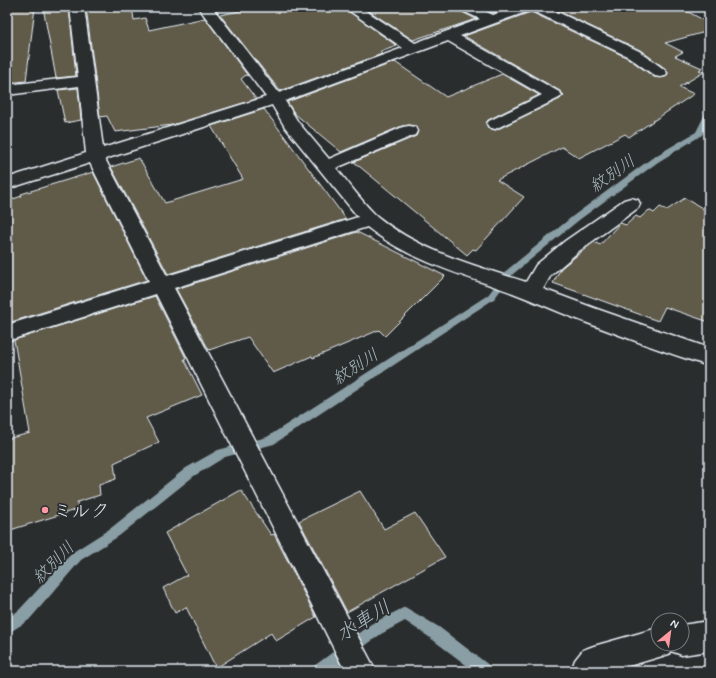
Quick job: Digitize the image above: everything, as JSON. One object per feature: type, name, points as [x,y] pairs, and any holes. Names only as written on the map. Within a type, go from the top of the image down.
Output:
[{"type":"street","points":[[78,7],[95,156],[359,668]]},
{"type":"street","points":[[205,7],[276,99],[291,124],[370,220],[392,237],[471,272],[525,290],[586,314],[709,357]]},
{"type":"street","points":[[351,7],[414,49]]},
{"type":"street","points":[[466,7],[492,20]]},
{"type":"street","points":[[7,184],[276,99],[527,7]]},
{"type":"street","points":[[536,7],[634,54],[660,73]]},
{"type":"street","points":[[450,36],[554,94],[495,124]]},
{"type":"street","points":[[7,90],[86,81]]},
{"type":"street","points":[[326,166],[409,131]]},
{"type":"street","points":[[525,290],[543,270],[572,246],[631,204]]},
{"type":"street","points":[[7,333],[370,220]]},
{"type":"street","points":[[690,639],[709,636]]},
{"type":"street","points":[[586,671],[594,661],[650,645]]},
{"type":"building","points":[[35,7],[26,81],[7,83],[7,9]]},
{"type":"building","points":[[43,7],[69,7],[76,76],[56,78]]},
{"type":"building","points":[[86,7],[132,7],[134,20],[145,18],[149,30],[205,18],[248,76],[246,75],[241,79],[256,99],[172,125],[115,132],[107,116],[100,117]]},
{"type":"building","points":[[260,7],[343,7],[397,46],[380,52],[382,54],[280,91],[220,15]]},
{"type":"building","points":[[363,7],[458,7],[460,11],[476,19],[413,40]]},
{"type":"building","points":[[480,7],[511,7],[493,13]]},
{"type":"building","points":[[550,7],[679,7],[709,23],[709,31],[665,43],[683,52],[675,56],[702,68],[699,70],[704,72],[679,87],[694,94],[629,137],[625,134],[579,158],[562,147],[497,180],[524,197],[476,250],[473,249],[467,255],[354,162],[416,136],[418,132],[416,126],[402,126],[341,152],[295,114],[287,102],[395,62],[446,97],[502,74],[539,95],[488,120],[486,123],[488,128],[496,130],[560,99],[564,95],[560,91],[464,36],[531,12],[628,58],[654,77],[665,77],[668,74],[666,69],[640,50]]},
{"type":"building","points":[[78,88],[81,120],[65,123],[58,90]]},
{"type":"building","points":[[264,109],[346,219],[168,274],[111,167],[139,158],[165,203],[243,179],[211,126]]},
{"type":"building","points":[[93,172],[147,280],[11,322],[10,317],[7,318],[7,201],[22,196],[21,194]]},
{"type":"building","points":[[685,198],[709,212],[709,322],[665,307],[658,321],[553,283],[561,268],[594,242],[600,245],[620,223],[626,225],[636,216],[640,218],[649,210],[654,213],[660,207],[667,210]]},
{"type":"building","points":[[357,232],[445,276],[385,336],[379,330],[273,373],[248,337],[209,350],[176,289]]},
{"type":"building","points":[[155,296],[186,358],[184,359],[202,395],[146,418],[159,442],[114,463],[116,479],[99,485],[100,495],[77,502],[78,509],[7,531],[7,439],[30,433],[14,340]]},
{"type":"building","points":[[241,490],[271,535],[274,534],[316,617],[276,641],[271,633],[216,668],[186,607],[175,613],[163,588],[187,575],[165,533]]},
{"type":"building","points":[[360,491],[384,529],[415,513],[445,557],[347,612],[299,521]]},
{"type":"waterway","name":"紋別川","points":[[7,627],[24,615],[77,556],[115,532],[190,472],[222,453],[270,441],[491,297],[510,272],[576,218],[655,160],[699,133],[709,114]]},
{"type":"waterway","name":"水車川","points":[[319,671],[376,629],[405,614],[434,632],[485,671]]},
{"type":"place","name":"ミルク","points":[[45,510]]}]
